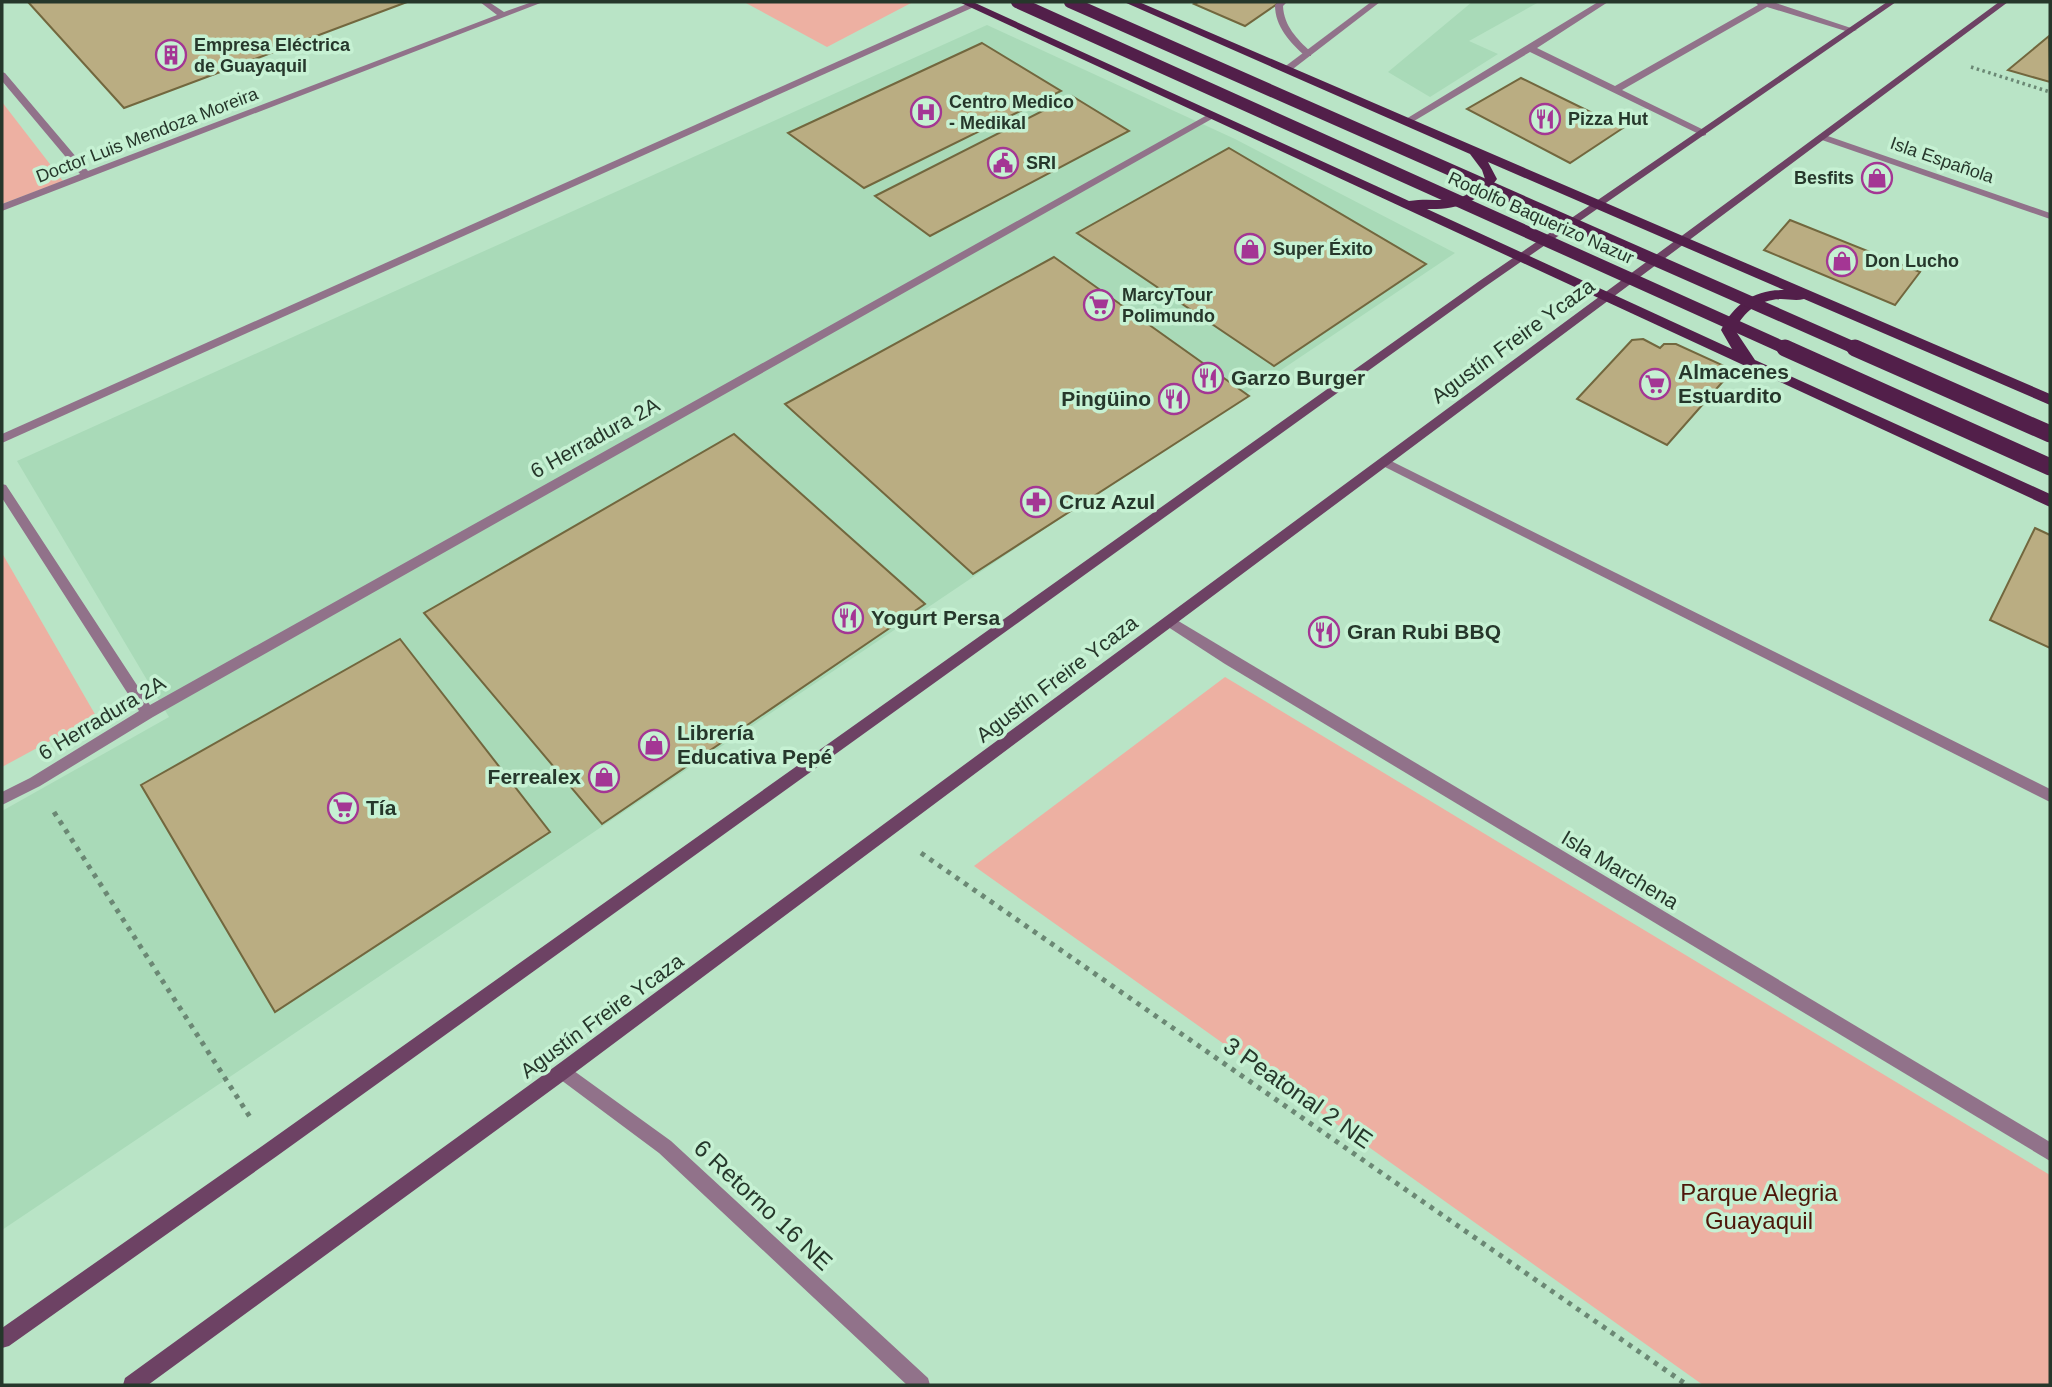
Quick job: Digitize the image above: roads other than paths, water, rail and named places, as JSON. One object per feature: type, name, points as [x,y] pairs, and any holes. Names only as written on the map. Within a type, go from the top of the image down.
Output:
[{"type":"main road","name":"Rodolfo Baquerizo Nazur","points":[[1017,2],[2050,467]]},
{"type":"main road","name":"Rodolfo Baquerizo Nazur","points":[[1070,2],[2050,434]]},
{"type":"main road","points":[[2,1339],[271,1150],[1520,257],[1892,2]]},
{"type":"main road","name":"Agustín Freire Ycaza","points":[[132,1385],[563,1071],[2004,2]]},
{"type":"main road","points":[[1140,3],[1286,70],[2050,400]]},
{"type":"main road","points":[[968,4],[2050,501]]},
{"type":"main road","points":[[1397,201],[1438,206],[1455,204],[1483,190],[1491,179],[1488,169],[1466,148]]},
{"type":"main road","points":[[1764,370],[1734,342],[1728,330],[1734,316],[1757,299],[1774,295],[1820,301]]},
{"type":"street","points":[[484,2],[502,15]]},
{"type":"street","name":"Doctor Luis Mendoza Moreira","points":[[2,208],[539,2]]},
{"type":"street","points":[[1283,2],[1279,5],[1278,13],[1282,23],[1293,40],[1308,54]]},
{"type":"street","points":[[1286,70],[1376,2]]},
{"type":"street","points":[[1406,122],[1604,2]]},
{"type":"street","points":[[1615,90],[1764,2],[1852,30]]},
{"type":"street","points":[[2,439],[968,4]]},
{"type":"street","points":[[1530,48],[1703,133]]},
{"type":"street","points":[[2,75],[86,175]]},
{"type":"street","name":"6 Herradura 2A","points":[[2,799],[35,782],[148,713],[1212,116]]},
{"type":"street","name":"Isla Española","points":[[1822,137],[2050,216]]},
{"type":"street","points":[[1385,462],[2050,796]]},
{"type":"street","points":[[2,488],[148,713]]},
{"type":"street","name":"Isla Marchena","points":[[1170,621],[1230,660],[2050,1152]]},
{"type":"street","name":"6 Retorno 16 NE","points":[[563,1071],[665,1147],[922,1385]]},
{"type":"place","name":"Empresa Eléctrica de Guayaquil","points":[[171,55]]},
{"type":"place","name":"Centro Medico - Medikal","points":[[926,112]]},
{"type":"place","name":"Pizza Hut","points":[[1545,119]]},
{"type":"place","name":"SRI","points":[[1003,163]]},
{"type":"place","name":"Besfits","points":[[1877,178]]},
{"type":"place","name":"Super Éxito","points":[[1250,249]]},
{"type":"place","name":"Don Lucho","points":[[1842,261]]},
{"type":"place","name":"MarcyTour Polimundo","points":[[1099,305]]},
{"type":"place","name":"Garzo Burger","points":[[1208,378]]},
{"type":"place","name":"Almacenes Estuardito","points":[[1655,384]]},
{"type":"place","name":"Pingüino","points":[[1174,399]]},
{"type":"place","name":"Cruz Azul","points":[[1036,502]]},
{"type":"place","name":"Yogurt Persa","points":[[848,618]]},
{"type":"place","name":"Gran Rubi BBQ","points":[[1324,632]]},
{"type":"place","name":"Librería Educativa Pepé","points":[[654,745]]},
{"type":"place","name":"Ferrealex","points":[[604,777]]},
{"type":"place","name":"Tía","points":[[343,808]]},
{"type":"park label","name":"Parque Alegria Guayaquil","points":[[1759,1207]]}]
